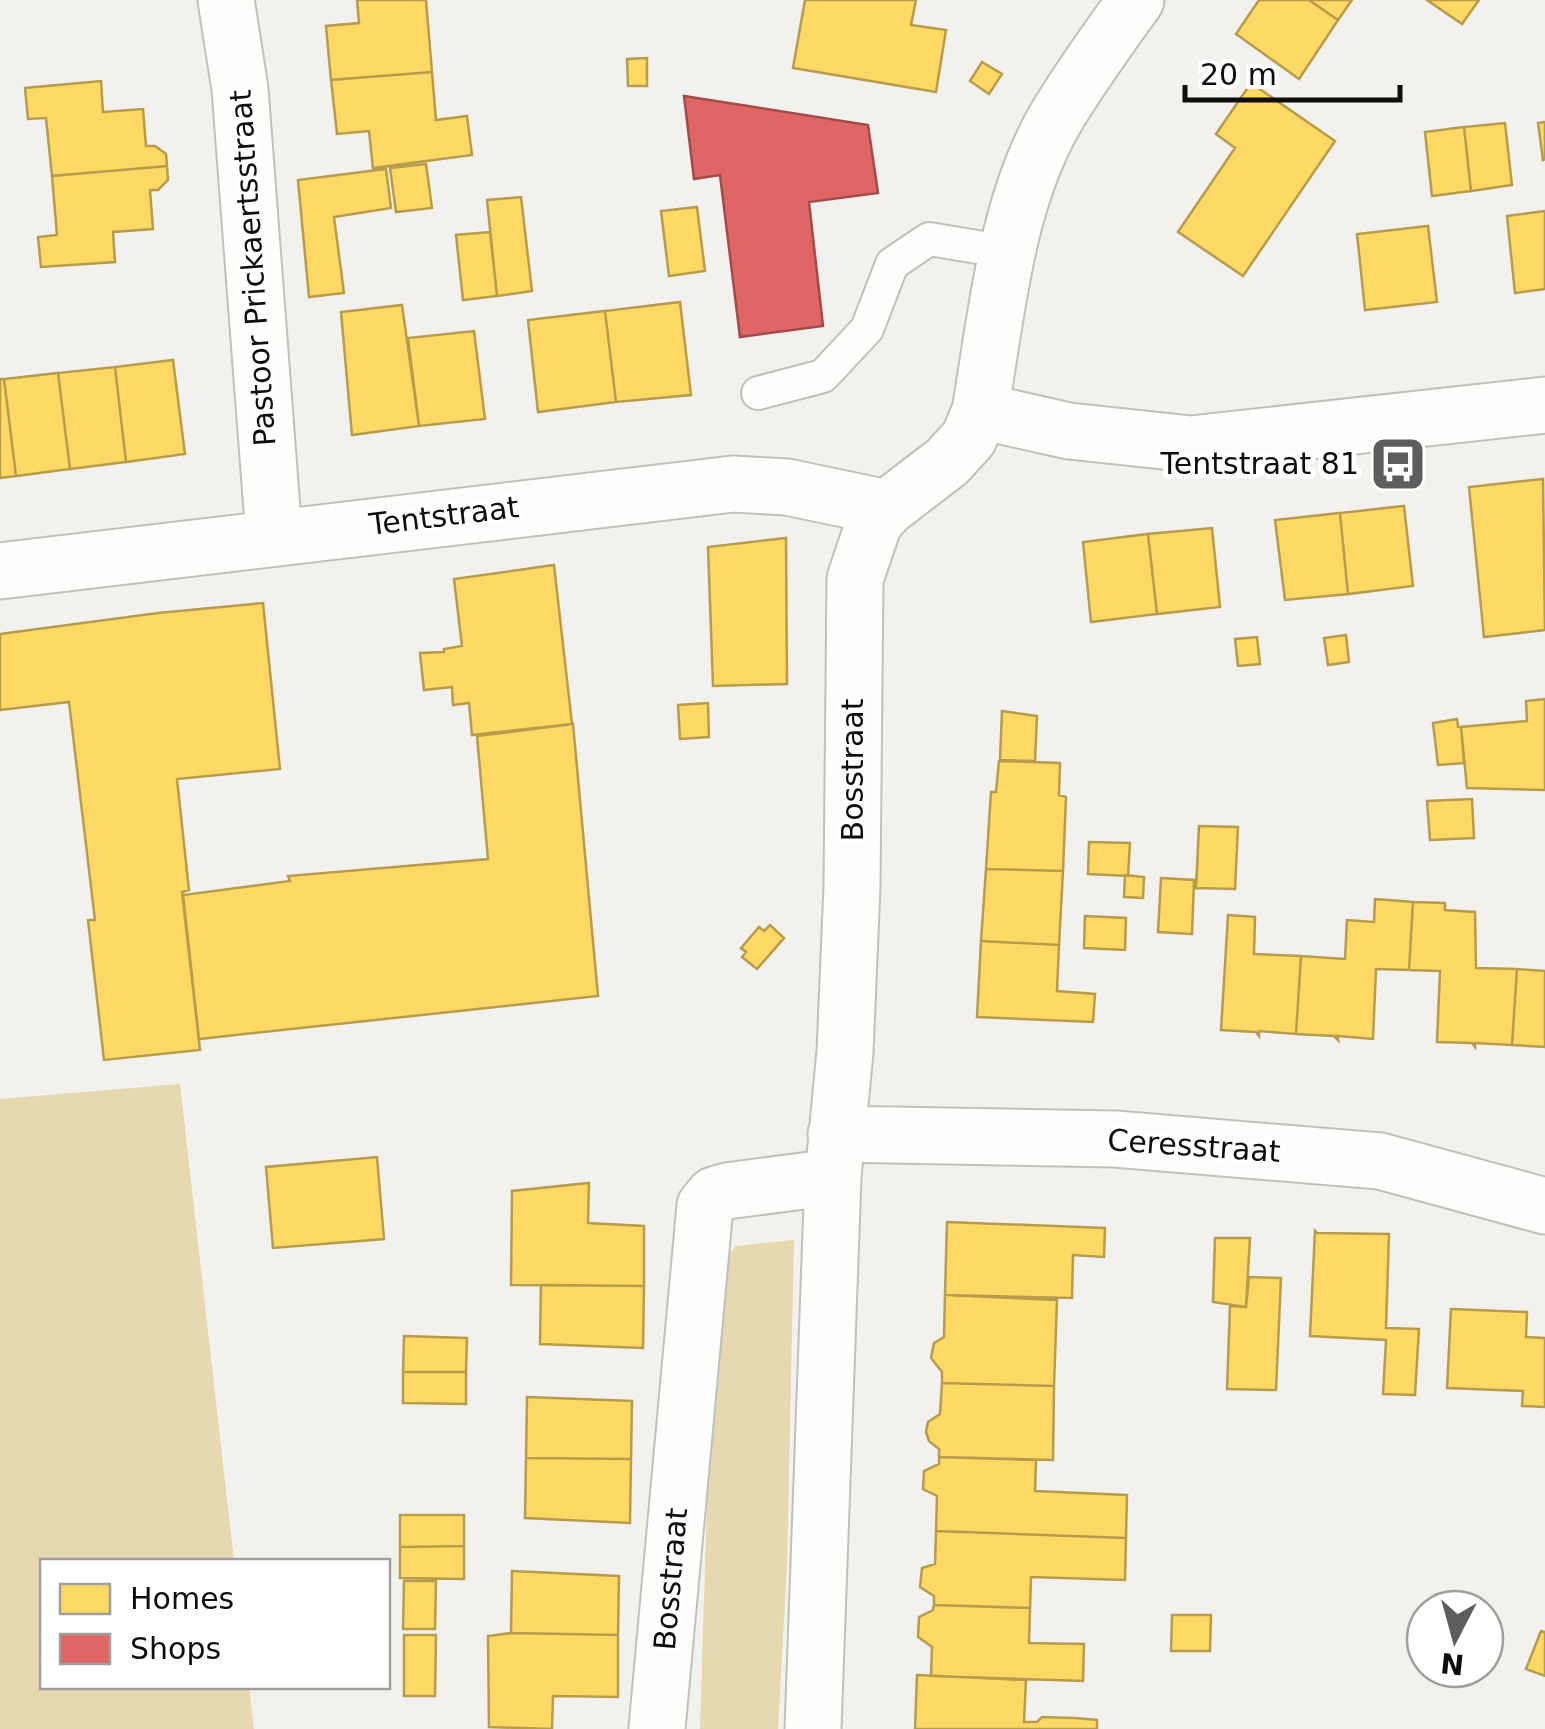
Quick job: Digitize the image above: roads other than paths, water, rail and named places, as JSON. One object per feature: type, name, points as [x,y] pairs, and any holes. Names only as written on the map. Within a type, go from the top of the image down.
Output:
[{"type":"street","name":"Pastoor Prickaertsstraat","points":[[226,0],[240,89],[274,536]]},
{"type":"street","name":"Bosstraat","points":[[812,1729],[834,1155],[845,1052],[852,886],[855,579],[866,539],[886,508],[947,462],[969,438],[980,410],[1008,252],[1028,180],[1054,123],[1136,0]]},
{"type":"street","points":[[980,410],[1068,431],[1192,444],[1545,404]]},
{"type":"street","name":"Tentstraat","points":[[0,570],[733,484],[788,486],[886,508]]},
{"type":"street","name":"Ceresstraat","points":[[834,1155],[1114,1139],[1380,1161],[1545,1206]]},
{"type":"street","name":"Bosstraat","points":[[657,1728],[705,1206],[714,1195],[834,1155]]},
{"type":"lane","points":[[758,393],[823,376],[866,329],[892,264],[929,240],[1008,252]]},
{"type":"place","name":"Tentstraat 81","points":[[1398,464]]}]
